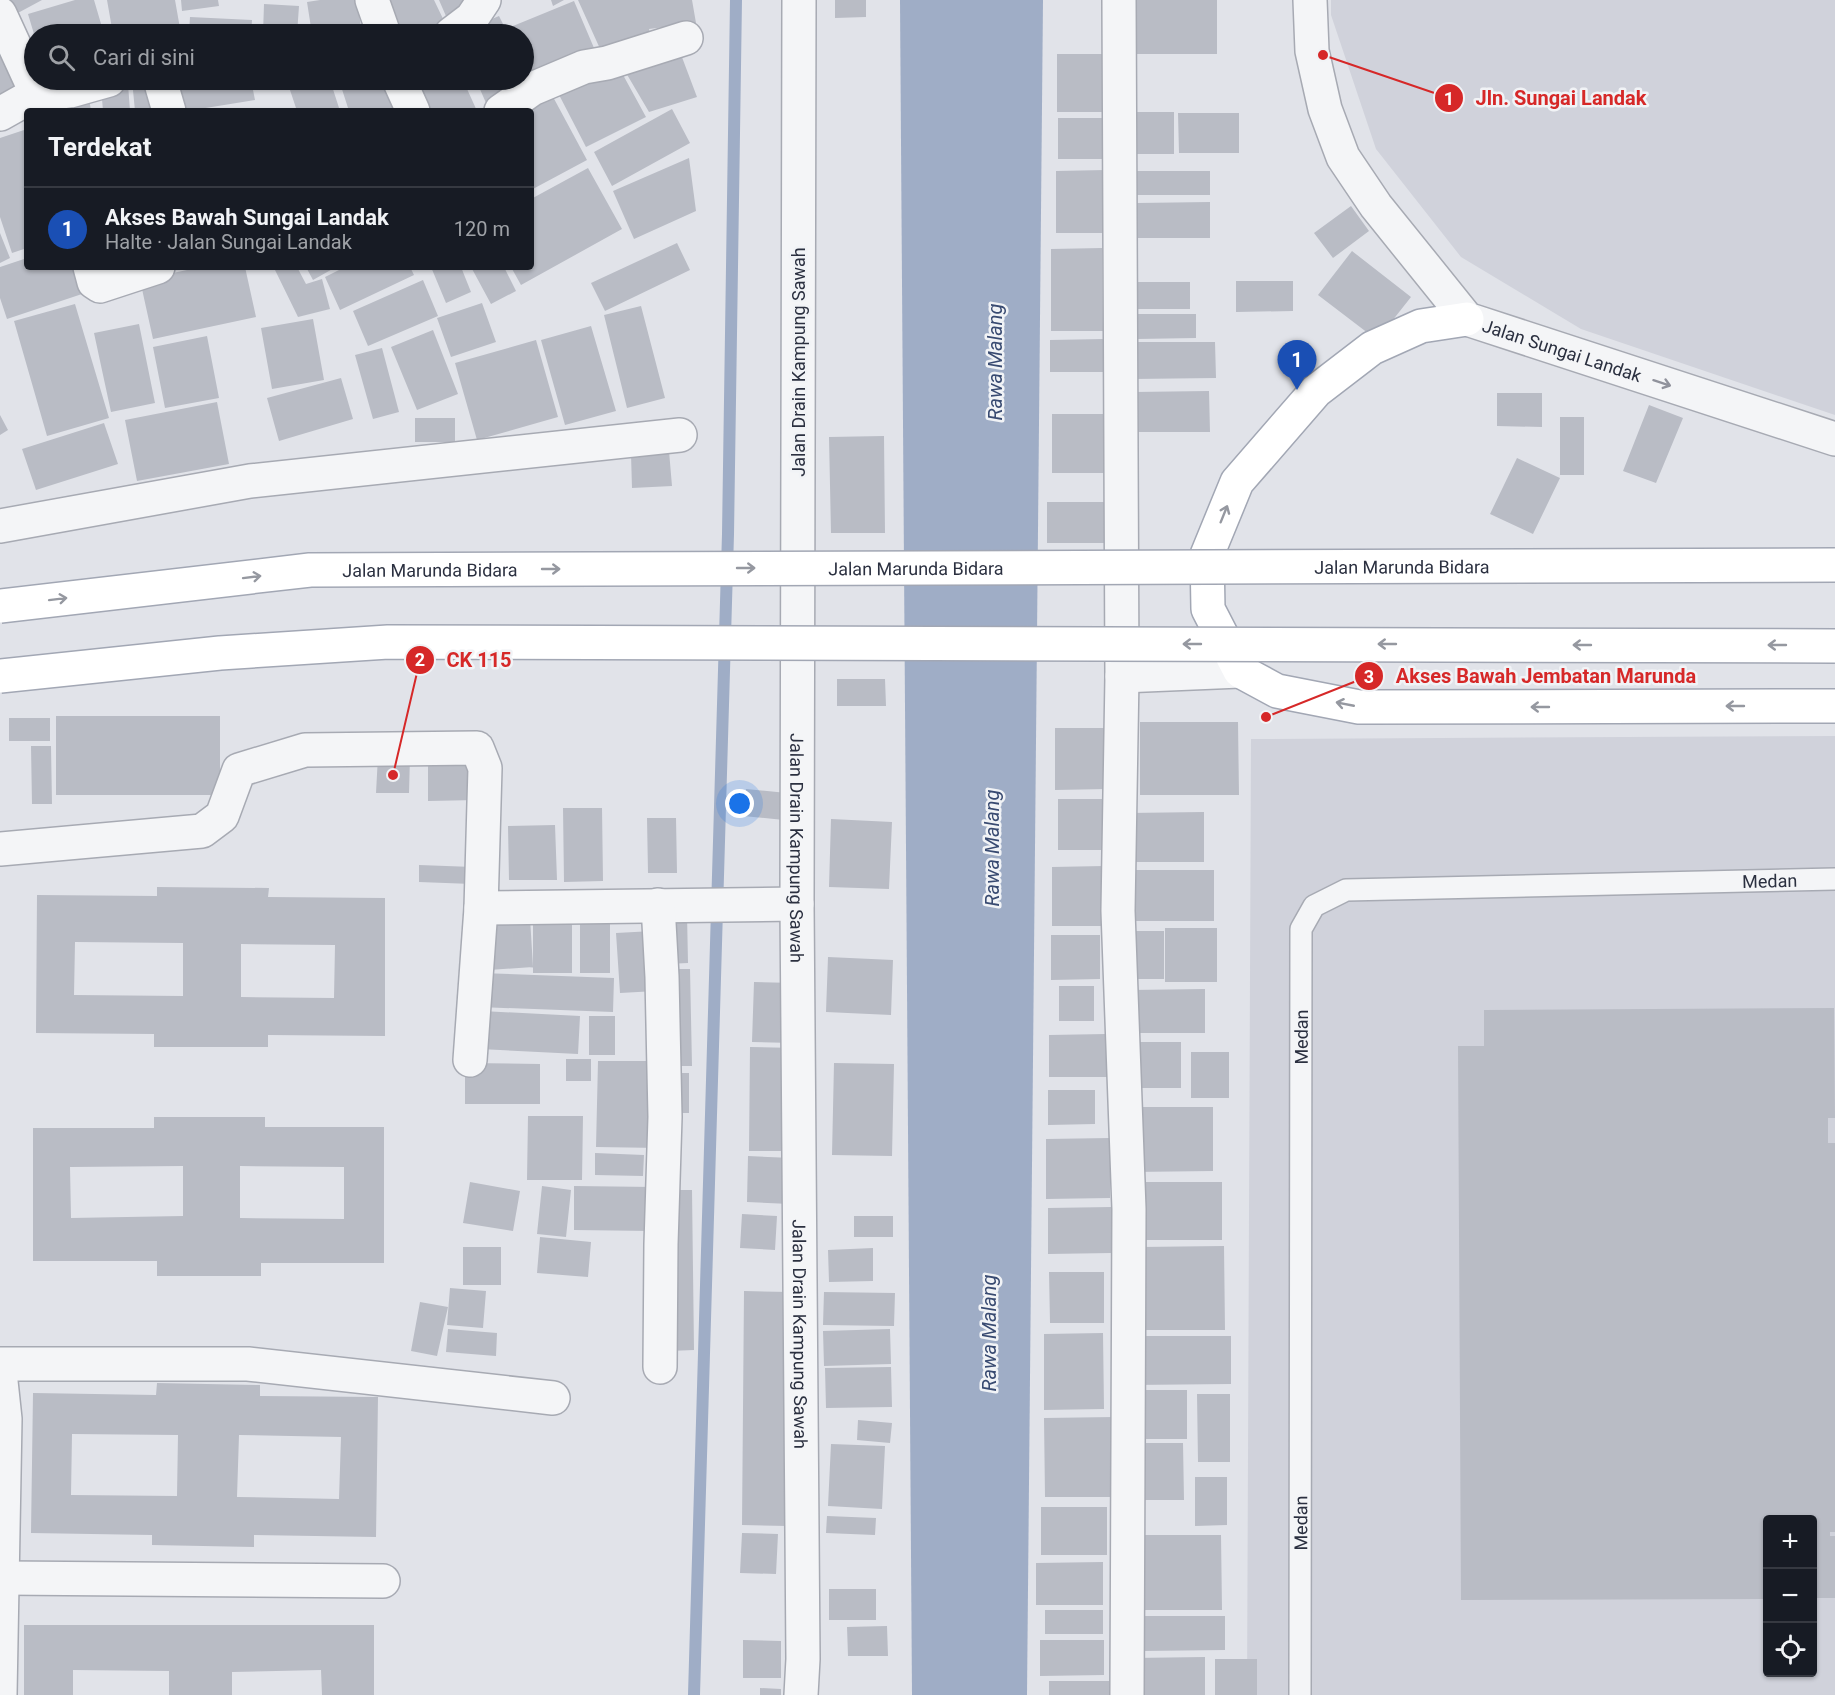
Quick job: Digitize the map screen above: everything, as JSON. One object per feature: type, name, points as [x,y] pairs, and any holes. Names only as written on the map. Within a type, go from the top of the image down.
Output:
[{"type":"main road","points":[[1467,319],[1421,326],[1372,348],[1316,391],[1237,482],[1207,555],[1208,609],[1240,670],[1277,691],[1359,707],[1835,706]]},
{"type":"main road","name":"Jalan Marunda Bidara","points":[[0,606],[310,570],[1835,565]]},
{"type":"main road","points":[[0,676],[220,653],[388,642],[1835,645]]},
{"type":"street","points":[[372,0],[380,24]]},
{"type":"street","points":[[464,24],[472,18],[484,0]]},
{"type":"street","name":"Jalan Drain Kampung Sawah","points":[[799,0],[797,904],[803,1659],[801,1695]]},
{"type":"street","points":[[1119,0],[1122,676],[1118,911],[1129,1209],[1127,1695]]},
{"type":"street","name":"Jalan Sungai Landak","points":[[1310,0],[1312,51],[1325,109],[1343,157],[1376,206],[1467,319],[1835,439]]},
{"type":"street","points":[[0,14],[24,66]]},
{"type":"street","points":[[534,89],[584,68],[686,38]]},
{"type":"street","points":[[0,114],[74,90]]},
{"type":"street","points":[[163,90],[168,108]]},
{"type":"street","points":[[404,90],[412,108]]},
{"type":"street","points":[[505,108],[532,90]]},
{"type":"street","points":[[91,270],[94,282],[100,286],[149,270]]},
{"type":"street","points":[[0,526],[250,482],[680,435]]},
{"type":"street","points":[[1122,555],[1207,555]]},
{"type":"street","points":[[1122,676],[1240,670]]},
{"type":"street","points":[[0,849],[202,831],[222,816],[239,770],[305,750],[477,748],[485,768],[481,908],[470,1060]]},
{"type":"street","points":[[481,908],[797,904]]},
{"type":"street","points":[[660,1367],[665,1117],[662,977],[670,905]]},
{"type":"street","points":[[0,1364],[248,1364],[553,1398]]},
{"type":"street","points":[[0,1372],[5,1419],[0,1695]]},
{"type":"street","points":[[3,1578],[383,1581]]},
{"type":"lane","name":"Medan","points":[[1300,1695],[1301,929],[1314,906],[1346,890],[1835,879]]},
{"type":"shaded area","points":[[1331,0],[1835,0],[1835,415],[1581,329],[1461,257],[1376,149],[1331,15]]},
{"type":"shaded area","points":[[1835,736],[1835,1695],[1247,1695],[1251,739]]},
{"type":"water","name":"Rawa Malang","points":[[900,0],[1043,0],[1027,1695],[912,1695]]},
{"type":"building","points":[[8,0],[42,0],[16,14]]},
{"type":"building","points":[[75,0],[94,0],[101,24],[31,24],[28,14]]},
{"type":"building","points":[[107,0],[175,0],[179,24],[111,24]]},
{"type":"building","points":[[181,0],[218,0],[219,6],[182,11]]},
{"type":"building","points":[[357,0],[361,24],[310,24],[307,2]]},
{"type":"building","points":[[385,0],[434,0],[446,24],[396,24]]},
{"type":"building","points":[[439,0],[470,0],[449,23]]},
{"type":"building","points":[[551,0],[564,0],[553,6]]},
{"type":"building","points":[[578,0],[692,0],[696,23],[649,29],[653,47],[606,62]]},
{"type":"building","points":[[835,0],[866,0],[866,17],[835,18]]},
{"type":"building","points":[[1128,0],[1217,0],[1217,54],[1128,54]]},
{"type":"building","points":[[574,1],[597,55],[535,81],[534,24],[518,24]]},
{"type":"building","points":[[264,4],[299,6],[298,24],[263,24]]},
{"type":"building","points":[[499,16],[503,24],[480,24]]},
{"type":"building","points":[[190,17],[252,20],[252,24],[190,24]]},
{"type":"building","points":[[677,44],[697,97],[649,112],[622,66]]},
{"type":"building","points":[[0,50],[22,95],[0,105]]},
{"type":"building","points":[[1057,54],[1106,54],[1106,112],[1057,112]]},
{"type":"building","points":[[616,62],[646,117],[586,147],[556,89]]},
{"type":"building","points":[[101,90],[128,90],[130,108],[103,108]]},
{"type":"building","points":[[133,90],[155,90],[156,108],[135,108]]},
{"type":"building","points":[[169,90],[253,90],[255,100],[206,108],[172,108]]},
{"type":"building","points":[[290,90],[333,90],[339,108],[296,108]]},
{"type":"building","points":[[342,90],[395,90],[401,108],[348,108]]},
{"type":"building","points":[[415,90],[468,90],[476,108],[423,108]]},
{"type":"building","points":[[480,90],[516,90],[486,103]]},
{"type":"building","points":[[552,95],[587,160],[534,188],[534,108],[528,108]]},
{"type":"building","points":[[89,98],[91,108],[68,108],[67,101]]},
{"type":"building","points":[[672,109],[690,143],[612,186],[594,152]]},
{"type":"building","points":[[1123,112],[1174,112],[1174,154],[1123,154]]},
{"type":"building","points":[[1178,113],[1239,113],[1239,153],[1179,153]]},
{"type":"building","points":[[1058,118],[1110,118],[1110,159],[1058,159]]},
{"type":"building","points":[[24,130],[24,249],[12,253],[0,217],[0,138]]},
{"type":"building","points":[[689,158],[696,211],[634,239],[613,191]]},
{"type":"building","points":[[588,168],[622,229],[521,285],[513,270],[534,270],[534,197]]},
{"type":"building","points":[[1106,170],[1106,233],[1056,233],[1056,171]]},
{"type":"building","points":[[1134,171],[1210,171],[1210,195],[1134,195]]},
{"type":"building","points":[[1210,202],[1210,238],[1137,238],[1137,203]]},
{"type":"building","points":[[1351,206],[1369,231],[1333,258],[1314,233]]},
{"type":"building","points":[[0,233],[10,258],[0,263]]},
{"type":"building","points":[[677,243],[690,270],[605,311],[591,283]]},
{"type":"building","points":[[1102,248],[1103,331],[1051,331],[1051,249]]},
{"type":"building","points":[[1352,251],[1411,297],[1377,340],[1318,295]]},
{"type":"building","points":[[24,259],[24,270],[83,270],[91,291],[7,319],[0,298],[0,267]]},
{"type":"building","points":[[187,270],[246,270],[256,317],[153,339],[140,280]]},
{"type":"building","points":[[275,270],[299,270],[306,284],[322,279],[330,309],[298,317]]},
{"type":"building","points":[[308,270],[331,270],[313,280]]},
{"type":"building","points":[[339,270],[412,270],[414,275],[340,310],[325,277]]},
{"type":"building","points":[[432,270],[462,270],[471,292],[446,303]]},
{"type":"building","points":[[473,270],[506,270],[516,291],[491,304]]},
{"type":"building","points":[[423,280],[438,316],[368,346],[353,311]]},
{"type":"building","points":[[1236,281],[1293,281],[1293,311],[1236,312]]},
{"type":"building","points":[[1138,282],[1190,282],[1190,309],[1138,309]]},
{"type":"building","points":[[482,303],[496,342],[451,357],[437,318]]},
{"type":"building","points":[[75,304],[109,418],[47,436],[14,321]]},
{"type":"building","points":[[641,306],[665,398],[627,408],[604,315]]},
{"type":"building","points":[[1137,314],[1196,314],[1196,338],[1137,339]]},
{"type":"building","points":[[313,319],[324,380],[272,389],[261,328]]},
{"type":"building","points":[[139,324],[155,403],[111,412],[94,333]]},
{"type":"building","points":[[591,326],[616,411],[565,425],[541,340]]},
{"type":"building","points":[[433,330],[458,394],[417,410],[391,347]]},
{"type":"building","points":[[207,336],[219,398],[165,408],[153,347]]},
{"type":"building","points":[[1104,339],[1104,372],[1050,372],[1050,340]]},
{"type":"building","points":[[536,340],[558,417],[477,440],[455,363]]},
{"type":"building","points":[[1133,342],[1215,342],[1216,378],[1133,379]]},
{"type":"building","points":[[382,348],[399,412],[373,419],[355,355]]},
{"type":"building","points":[[341,378],[353,419],[279,441],[267,398]]},
{"type":"building","points":[[1209,391],[1210,432],[1135,432],[1134,392]]},
{"type":"building","points":[[1497,393],[1542,393],[1542,427],[1497,426]]},
{"type":"building","points":[[217,402],[229,464],[137,481],[125,420]]},
{"type":"building","points":[[1649,405],[1683,418],[1656,483],[1623,471]]},
{"type":"building","points":[[1052,414],[1106,414],[1106,473],[1052,473]]},
{"type":"building","points":[[0,415],[8,430],[0,435]]},
{"type":"building","points":[[1560,417],[1584,417],[1584,475],[1560,475]]},
{"type":"building","points":[[415,418],[455,418],[455,442],[415,442]]},
{"type":"building","points":[[104,423],[118,464],[36,490],[22,449]]},
{"type":"building","points":[[884,436],[885,533],[831,533],[829,437]]},
{"type":"building","points":[[669,451],[672,486],[632,488],[631,454]]},
{"type":"building","points":[[1517,458],[1560,478],[1533,534],[1490,514]]},
{"type":"building","points":[[1047,502],[1110,502],[1110,543],[1047,543]]},
{"type":"building","points":[[837,679],[885,679],[886,706],[837,706]]},
{"type":"building","points":[[56,716],[220,716],[220,795],[56,795]]},
{"type":"building","points":[[9,718],[50,718],[50,741],[9,741]]},
{"type":"building","points":[[1140,722],[1238,722],[1239,795],[1140,795]]},
{"type":"building","points":[[1055,728],[1107,728],[1107,789],[1055,790]]},
{"type":"building","points":[[31,746],[51,746],[52,804],[32,804]]},
{"type":"building","points":[[477,755],[477,800],[428,801],[428,756]]},
{"type":"building","points":[[378,756],[410,757],[409,793],[376,793]]},
{"type":"building","points":[[746,789],[787,793],[784,820],[743,816]]},
{"type":"building","points":[[1058,799],[1104,799],[1104,850],[1058,850]]},
{"type":"building","points":[[563,808],[602,808],[603,881],[564,882]]},
{"type":"building","points":[[1204,812],[1204,862],[1128,862],[1128,813]]},
{"type":"building","points":[[647,818],[676,818],[677,873],[648,873]]},
{"type":"building","points":[[831,819],[892,822],[889,889],[829,887]]},
{"type":"building","points":[[555,825],[557,880],[509,880],[508,826]]},
{"type":"building","points":[[419,865],[473,867],[472,884],[419,882]]},
{"type":"building","points":[[1104,866],[1104,926],[1052,926],[1052,867]]},
{"type":"building","points":[[1126,870],[1214,870],[1214,921],[1126,921]]},
{"type":"building","points":[[157,887],[269,888],[268,897],[385,898],[385,1036],[268,1035],[268,1047],[154,1047],[154,1034],[36,1033],[37,895],[157,896]],"holes":[[[75,942],[183,943],[183,996],[74,995]],[[241,944],[335,945],[334,998],[241,997]]]},
{"type":"building","points":[[533,909],[572,909],[572,973],[533,973]]},
{"type":"building","points":[[580,913],[610,913],[610,973],[580,973]]},
{"type":"building","points":[[666,914],[687,914],[688,963],[667,964]]},
{"type":"building","points":[[530,918],[533,967],[489,970],[486,920]]},
{"type":"building","points":[[1165,928],[1217,928],[1217,982],[1165,982]]},
{"type":"building","points":[[653,931],[656,991],[620,993],[616,933]]},
{"type":"building","points":[[1122,931],[1164,931],[1164,979],[1122,979]]},
{"type":"building","points":[[1051,935],[1100,935],[1100,979],[1051,980]]},
{"type":"building","points":[[828,957],[893,960],[891,1015],[826,1012]]},
{"type":"building","points":[[668,969],[690,969],[692,1066],[670,1066]]},
{"type":"building","points":[[480,973],[614,978],[613,1012],[479,1007]]},
{"type":"building","points":[[754,982],[795,983],[793,1043],[752,1042]]},
{"type":"building","points":[[1059,986],[1094,986],[1094,1021],[1059,1021]]},
{"type":"building","points":[[1205,989],[1205,1033],[1130,1033],[1130,990]]},
{"type":"building","points":[[1834,1008],[1835,1118],[1828,1118],[1828,1143],[1835,1143],[1835,1532],[1830,1532],[1830,1536],[1835,1536],[1835,1598],[1817,1598],[1817,1515],[1763,1515],[1763,1599],[1461,1600],[1458,1046],[1484,1046],[1484,1010]]},
{"type":"building","points":[[482,1011],[580,1016],[578,1054],[480,1049]]},
{"type":"building","points":[[589,1016],[615,1016],[615,1055],[589,1055]]},
{"type":"building","points":[[1106,1034],[1107,1077],[1049,1077],[1049,1035]]},
{"type":"building","points":[[1126,1042],[1181,1042],[1181,1088],[1126,1088]]},
{"type":"building","points":[[750,1047],[796,1048],[796,1151],[749,1151]]},
{"type":"building","points":[[1191,1052],[1229,1052],[1229,1098],[1191,1098]]},
{"type":"building","points":[[566,1059],[591,1059],[591,1081],[566,1081]]},
{"type":"building","points":[[598,1061],[661,1061],[660,1148],[596,1147]]},
{"type":"building","points":[[465,1063],[540,1064],[540,1104],[465,1104]]},
{"type":"building","points":[[834,1063],[894,1064],[892,1156],[832,1155]]},
{"type":"building","points":[[670,1073],[689,1073],[689,1113],[670,1113]]},
{"type":"building","points":[[1048,1090],[1095,1090],[1095,1124],[1048,1125]]},
{"type":"building","points":[[1131,1107],[1213,1107],[1213,1171],[1132,1172]]},
{"type":"building","points":[[528,1116],[583,1116],[582,1180],[527,1180]]},
{"type":"building","points":[[154,1117],[265,1117],[265,1127],[384,1127],[384,1263],[261,1263],[261,1276],[157,1276],[157,1261],[33,1261],[33,1128],[154,1128]],"holes":[[[183,1166],[183,1216],[71,1218],[70,1167]],[[240,1166],[344,1167],[344,1219],[240,1218]]]},
{"type":"building","points":[[1110,1138],[1110,1198],[1046,1199],[1046,1139]]},
{"type":"building","points":[[595,1153],[644,1155],[643,1176],[595,1175]]},
{"type":"building","points":[[748,1156],[792,1158],[790,1204],[747,1202]]},
{"type":"building","points":[[470,1182],[520,1191],[513,1231],[463,1223]]},
{"type":"building","points":[[1132,1182],[1222,1182],[1222,1240],[1133,1240]]},
{"type":"building","points":[[542,1186],[571,1190],[566,1237],[537,1234]]},
{"type":"building","points":[[574,1186],[654,1187],[653,1231],[574,1230]]},
{"type":"building","points":[[666,1190],[692,1190],[694,1350],[669,1351]]},
{"type":"building","points":[[1111,1207],[1112,1253],[1048,1254],[1048,1208]]},
{"type":"building","points":[[742,1214],[777,1216],[775,1250],[740,1248]]},
{"type":"building","points":[[854,1216],[893,1216],[893,1237],[854,1237]]},
{"type":"building","points":[[540,1237],[591,1242],[588,1277],[537,1273]]},
{"type":"building","points":[[1224,1246],[1225,1330],[1140,1330],[1140,1247]]},
{"type":"building","points":[[463,1247],[501,1247],[501,1285],[463,1285]]},
{"type":"building","points":[[873,1248],[873,1281],[829,1282],[828,1250]]},
{"type":"building","points":[[1049,1272],[1104,1272],[1104,1323],[1050,1323]]},
{"type":"building","points":[[450,1288],[486,1291],[483,1328],[447,1325]]},
{"type":"building","points":[[744,1291],[790,1292],[788,1526],[742,1525]]},
{"type":"building","points":[[824,1292],[895,1293],[894,1326],[823,1325]]},
{"type":"building","points":[[420,1302],[448,1307],[437,1356],[411,1351]]},
{"type":"building","points":[[448,1329],[497,1333],[496,1356],[446,1352]]},
{"type":"building","points":[[890,1329],[891,1364],[824,1366],[823,1331]]},
{"type":"building","points":[[1103,1333],[1104,1409],[1044,1410],[1044,1334]]},
{"type":"building","points":[[1131,1336],[1231,1336],[1231,1384],[1132,1385]]},
{"type":"building","points":[[891,1367],[892,1407],[826,1408],[825,1368]]},
{"type":"building","points":[[157,1383],[260,1385],[260,1396],[378,1397],[376,1537],[254,1535],[254,1547],[152,1545],[152,1535],[31,1533],[33,1393],[156,1395]],"holes":[[[72,1434],[178,1435],[177,1496],[71,1495]],[[239,1435],[341,1437],[339,1499],[237,1497]]]},
{"type":"building","points":[[1135,1390],[1187,1390],[1187,1439],[1135,1439]]},
{"type":"building","points":[[1197,1394],[1230,1394],[1230,1462],[1198,1462]]},
{"type":"building","points":[[1114,1417],[1115,1497],[1045,1497],[1044,1418]]},
{"type":"building","points":[[858,1420],[892,1423],[890,1443],[857,1440]]},
{"type":"building","points":[[1131,1443],[1183,1443],[1184,1500],[1132,1500]]},
{"type":"building","points":[[831,1444],[885,1446],[882,1509],[828,1506]]},
{"type":"building","points":[[1195,1477],[1227,1477],[1227,1525],[1195,1526]]},
{"type":"building","points":[[1041,1507],[1107,1507],[1107,1555],[1041,1555]]},
{"type":"building","points":[[827,1516],[876,1518],[875,1535],[826,1533]]},
{"type":"building","points":[[742,1533],[778,1534],[776,1574],[740,1573]]},
{"type":"building","points":[[1138,1535],[1221,1535],[1222,1610],[1139,1610]]},
{"type":"building","points":[[1103,1562],[1103,1605],[1036,1605],[1036,1563]]},
{"type":"building","points":[[829,1589],[876,1589],[876,1620],[829,1620]]},
{"type":"building","points":[[1045,1610],[1103,1610],[1103,1634],[1045,1634]]},
{"type":"building","points":[[1142,1616],[1225,1616],[1225,1650],[1142,1651]]},
{"type":"building","points":[[24,1625],[374,1625],[374,1695],[322,1695],[321,1670],[232,1672],[232,1695],[169,1695],[169,1671],[73,1670],[73,1695],[24,1695]]},
{"type":"building","points":[[887,1626],[888,1656],[848,1656],[847,1627]]},
{"type":"building","points":[[743,1640],[781,1641],[781,1678],[743,1678]]},
{"type":"building","points":[[1040,1640],[1104,1640],[1104,1675],[1040,1676]]},
{"type":"building","points":[[1205,1657],[1205,1695],[1133,1695],[1133,1658]]},
{"type":"building","points":[[1215,1659],[1257,1659],[1257,1695],[1215,1695]]},
{"type":"building","points":[[1049,1681],[1109,1681],[1109,1695],[1049,1695]]},
{"type":"building","points":[[760,1688],[781,1689],[781,1695],[760,1695]]},
{"type":"waterway","points":[[694,1695],[728,534],[736,0]]},
{"type":"place","name":"Jln. Sungai Landak","points":[[1323,55]]},
{"type":"place","name":"Akses Bawah Sungai Landak","points":[[1297,390]]},
{"type":"place","name":"Akses Bawah Jembatan Marunda","points":[[1266,717]]},
{"type":"place","name":"CK 115","points":[[393,775]]}]
